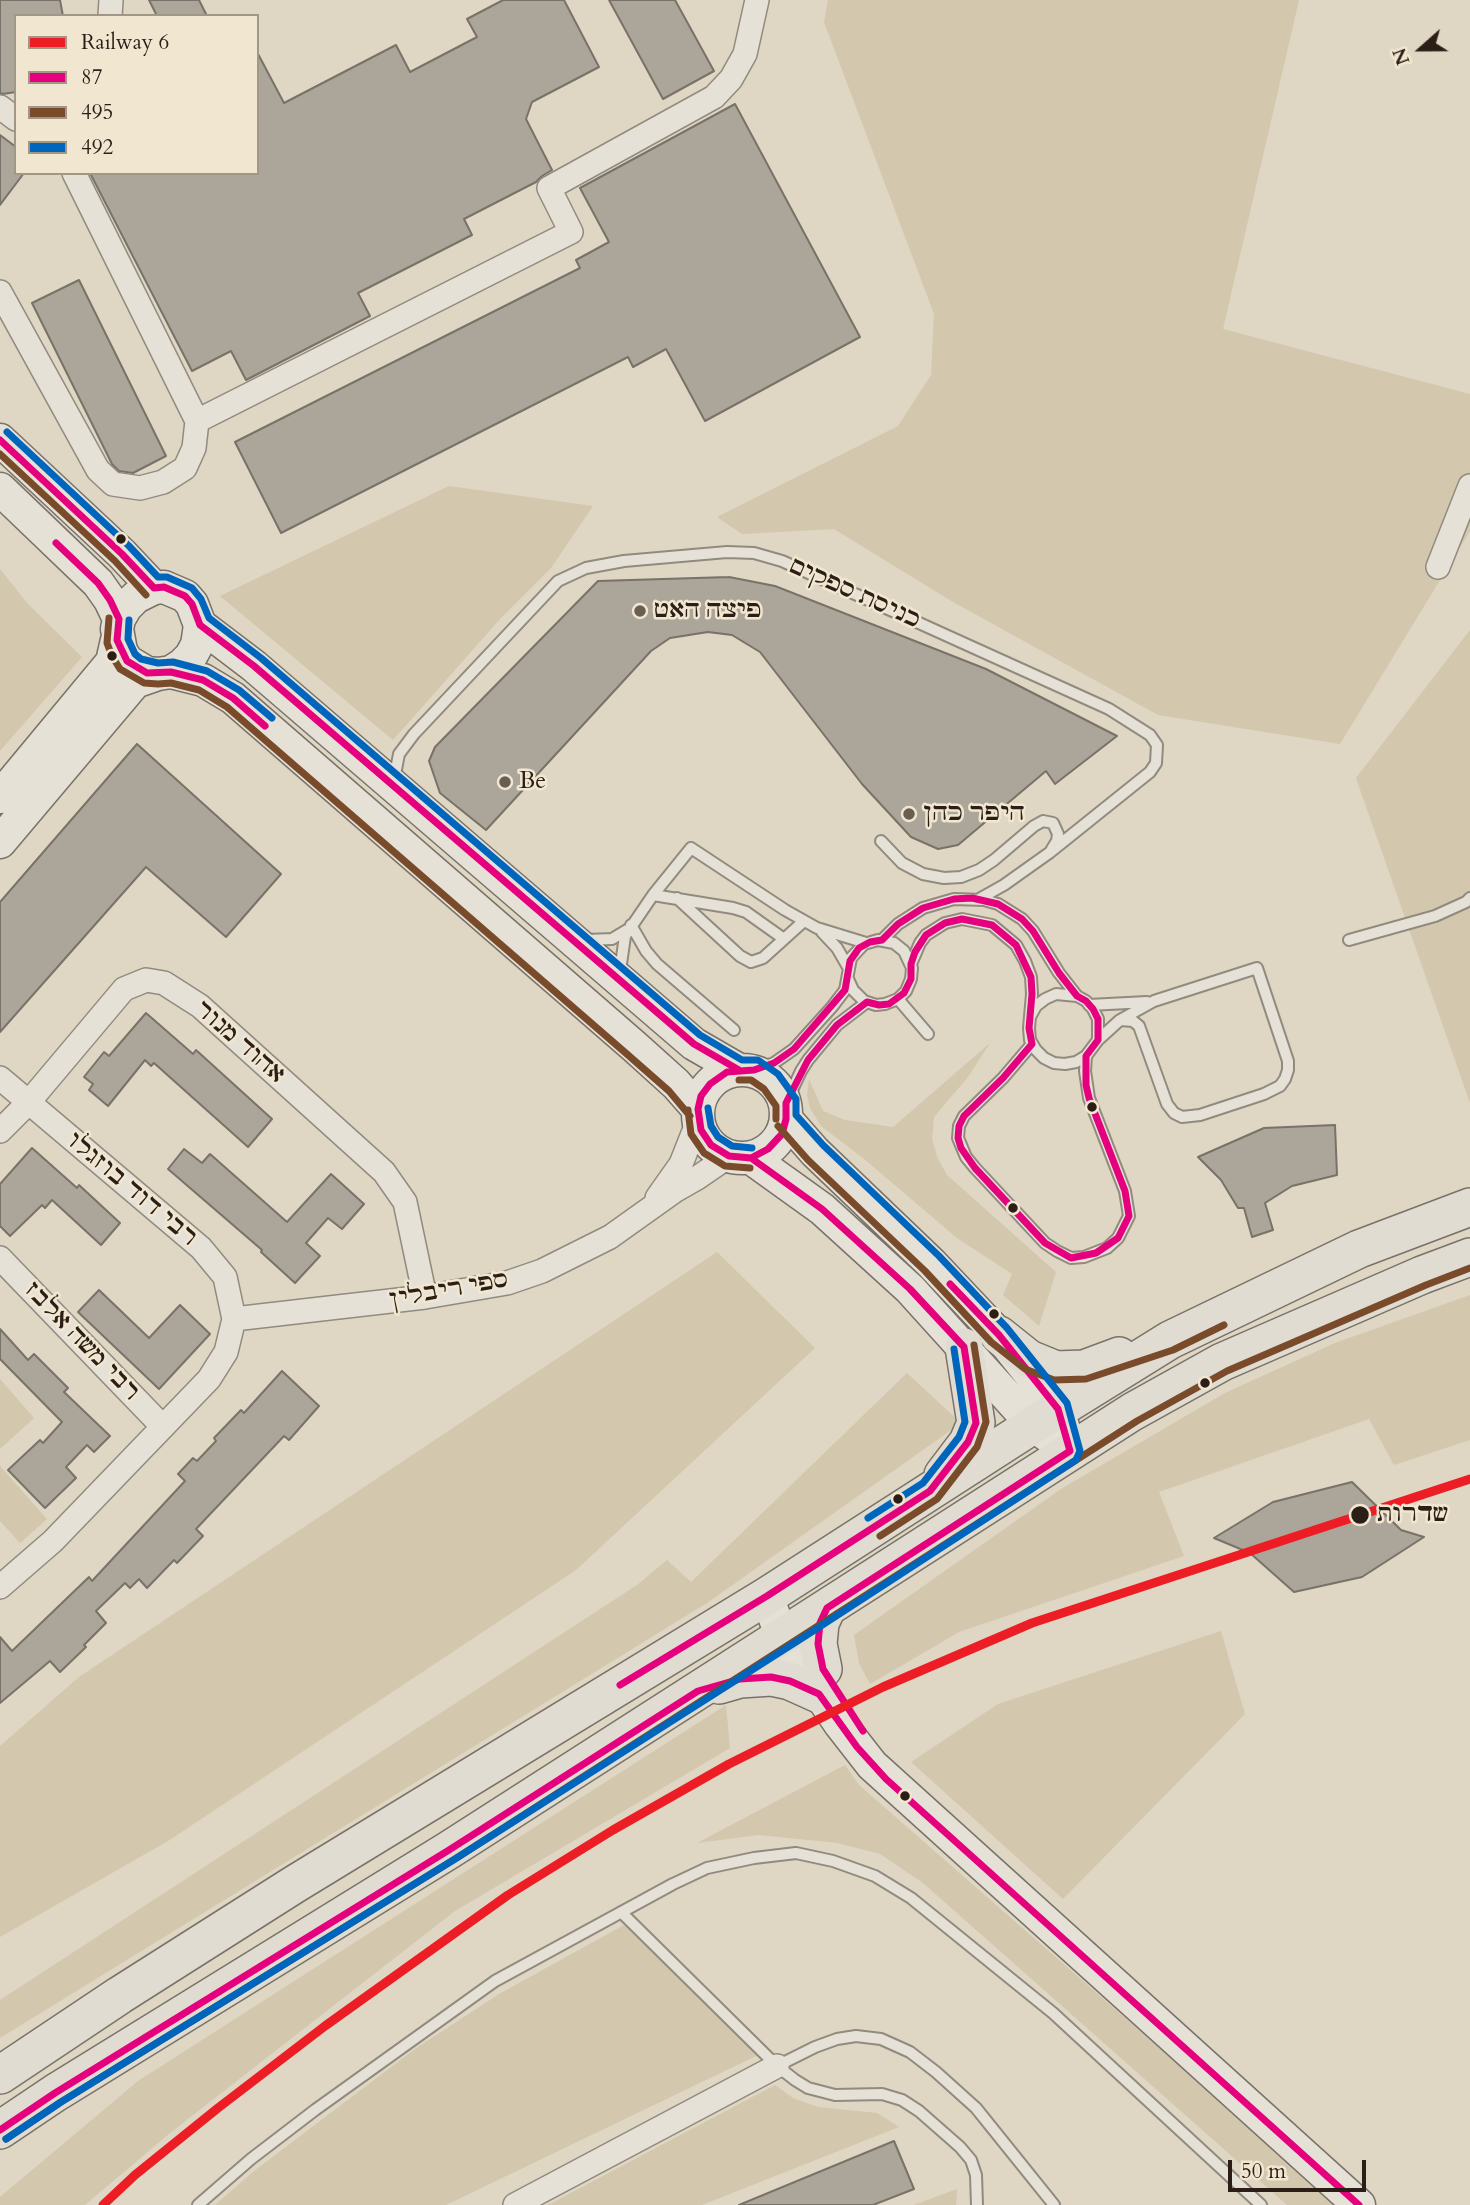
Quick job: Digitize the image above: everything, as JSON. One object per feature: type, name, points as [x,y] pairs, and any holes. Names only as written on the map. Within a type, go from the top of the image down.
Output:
[{"type":"highway","points":[[0,2075],[283,1892],[767,1596],[1170,1340],[1359,1249],[1470,1207]]},
{"type":"highway","points":[[0,2130],[55,2093],[449,1850],[1132,1412],[1222,1362],[1422,1275],[1470,1257]]},
{"type":"highway","points":[[999,1335],[1029,1359],[1056,1370],[1084,1369],[1170,1340]]},
{"type":"highway","points":[[930,1491],[968,1442],[976,1423],[964,1347]]},
{"type":"highway","points":[[698,1691],[740,1679],[771,1677],[821,1682],[818,1644],[820,1623],[803,1624]]},
{"type":"main road","points":[[0,440],[122,554],[153,588]]},
{"type":"main road","points":[[0,489],[98,583],[110,600],[121,651],[127,661],[147,673],[165,673],[202,680],[233,698],[635,1047],[676,1084],[698,1115]]},
{"type":"main road","points":[[0,797],[112,662],[118,629],[126,607],[136,597],[153,588],[164,587],[185,596],[192,604],[200,625],[197,645],[191,656],[183,665],[135,682],[0,842]]},
{"type":"main road","points":[[200,625],[254,666],[694,1044],[771,1080],[779,1091],[786,1111],[815,1152],[932,1264],[999,1335],[1046,1417],[1070,1451]]},
{"type":"main road","points":[[746,1070],[727,1072],[713,1080],[701,1096],[698,1115],[701,1130],[711,1145],[740,1157],[822,1209],[910,1289],[964,1347],[1046,1417]]},
{"type":"main road","points":[[740,1157],[774,1145],[782,1134],[786,1111]]},
{"type":"main road","points":[[767,1596],[803,1624],[821,1682],[872,1765],[1359,2205]]},
{"type":"street","points":[[197,421],[570,232],[549,188],[714,97],[731,79],[745,54],[757,0]]},
{"type":"street","points":[[0,292],[98,470],[113,484],[140,488],[163,482],[185,468],[194,448],[197,421],[75,175]]},
{"type":"street","points":[[1438,567],[1470,486]]},
{"type":"street","name":"אהוד מנור","points":[[0,1131],[28,1103],[124,989],[146,980],[164,983],[200,1006],[384,1172],[405,1202],[425,1297]]},
{"type":"street","name":"רבי דוד בוזגלו","points":[[0,1078],[201,1248],[225,1277],[234,1319]]},
{"type":"street","name":"ספי ריבלין","points":[[647,1211],[681,1164],[698,1115]]},
{"type":"street","name":"ספי ריבלין","points":[[234,1319],[425,1297],[507,1283],[542,1271],[610,1237],[676,1190],[740,1157]]},
{"type":"street","name":"רבי משה אלבז","points":[[0,1258],[163,1427]]},
{"type":"street","points":[[0,1587],[53,1541],[209,1379],[226,1352],[234,1319]]},
{"type":"street","points":[[515,2205],[777,2066]]},
{"type":"lane","name":"כניסת ספקים","points":[[400,792],[394,780],[399,754],[414,734],[558,581],[586,568],[624,561],[727,552],[754,553],[782,561],[1088,700],[1138,726],[1150,735],[1157,745],[1156,764],[1150,772],[1049,853],[979,899]]},
{"type":"lane","points":[[881,841],[902,863],[923,874],[944,878],[961,877],[979,870],[1043,821],[1053,823],[1058,834],[1049,853]]},
{"type":"lane","points":[[623,984],[619,974],[625,936],[653,895],[691,848],[817,928],[866,943],[882,940],[899,947],[911,964],[909,986],[898,999],[885,1004],[867,1002],[856,994],[837,948],[817,928]]},
{"type":"lane","points":[[653,895],[746,912],[784,939]]},
{"type":"lane","points":[[677,898],[740,956],[751,962],[763,958],[804,921]]},
{"type":"lane","points":[[1349,940],[1435,916],[1470,898]]},
{"type":"lane","points":[[882,940],[898,924],[923,908],[954,899],[979,899],[998,904],[1022,919],[1033,931],[1059,973],[1077,996],[1089,1005],[1098,1019],[1098,1040]]},
{"type":"lane","points":[[911,964],[920,943],[934,928],[962,919],[992,925],[1016,945],[1026,961],[1031,977],[1028,1028],[1032,1044],[1044,1058],[1065,1064],[1086,1056],[1098,1040],[1120,1020],[1154,1001],[1257,968],[1288,1061],[1288,1070],[1280,1086],[1264,1094],[1200,1115],[1182,1117],[1167,1104],[1139,1026],[1133,1021],[1120,1020]]},
{"type":"lane","points":[[561,928],[589,941],[612,939],[631,925]]},
{"type":"lane","points":[[631,925],[657,964],[734,1030]]},
{"type":"lane","points":[[746,1070],[774,1063],[794,1049],[840,998],[845,990],[854,953],[866,943]]},
{"type":"lane","points":[[1030,1017],[1036,1006],[1056,994],[1077,996]]},
{"type":"lane","points":[[898,999],[928,1034]]},
{"type":"lane","points":[[1089,1005],[1154,1001]]},
{"type":"lane","points":[[786,1111],[800,1071],[808,1060],[837,1025],[867,1002]]},
{"type":"lane","points":[[1032,1044],[1003,1078],[964,1116],[959,1126],[958,1138],[966,1157],[1045,1243],[1072,1258],[1084,1257],[1107,1248],[1118,1238],[1129,1216],[1125,1191],[1089,1098],[1086,1056]]},
{"type":"lane","points":[[198,2205],[251,2159],[315,2110],[495,1981],[707,1868],[796,1853],[833,1861],[875,1876],[911,1898],[1053,2013],[1260,2205]]},
{"type":"lane","points":[[621,1912],[777,2066],[795,2080],[808,2088],[835,2095],[882,2094],[919,2111],[971,2160],[976,2175],[977,2205]]},
{"type":"lane","points":[[777,2066],[815,2047],[856,2036],[881,2039],[910,2052],[976,2108],[1054,2205]]},
{"type":"shaded area","points":[[828,0],[1299,0],[1223,329],[1470,394],[1470,531],[1340,744],[1158,715],[953,602],[834,529],[742,534],[717,517],[898,426],[931,375],[934,314],[824,22]]},
{"type":"shaded area","points":[[449,486],[593,506],[551,568],[501,618],[393,740],[220,596]]},
{"type":"shaded area","points":[[0,569],[28,604],[82,657],[0,751]]},
{"type":"shaded area","points":[[1470,630],[1470,1103],[1356,778]]},
{"type":"shaded area","points":[[990,1043],[968,1077],[934,1117],[932,1139],[938,1159],[947,1175],[1056,1272],[1039,1326],[1003,1295],[1012,1274],[957,1238],[821,1126],[810,1108],[807,1095],[809,1079],[823,1111],[845,1120],[893,1127]]},
{"type":"shaded area","points":[[717,1252],[815,1348],[576,1570],[168,1841],[0,1937],[0,1746],[79,1677]]},
{"type":"shaded area","points":[[1470,1295],[1470,1440],[1394,1465],[1369,1419],[1159,1492],[1184,1556],[959,1632],[870,1684],[859,1663],[854,1635],[1061,1489],[1225,1393],[1335,1343]]},
{"type":"shaded area","points":[[907,1373],[961,1423],[707,1603],[0,2038],[0,2000],[637,1585],[667,1560],[691,1582]]},
{"type":"shaded area","points":[[0,1379],[34,1418],[0,1449]]},
{"type":"shaded area","points":[[0,1466],[47,1519],[20,1543],[0,1521]]},
{"type":"shaded area","points":[[1221,1631],[1245,1714],[1063,1899],[911,1762],[998,1704]]},
{"type":"shaded area","points":[[726,1705],[730,1748],[455,1911],[170,2133],[85,2205],[0,2205],[0,2197],[138,2081]]},
{"type":"shaded area","points":[[845,1765],[859,1785],[1339,2205],[1287,2205],[923,1883],[880,1854],[838,1843],[759,1835],[697,1843]]},
{"type":"shaded area","points":[[624,1925],[758,2055],[446,2205],[215,2205],[254,2171],[415,2049],[499,1994]]},
{"type":"shaded area","points":[[775,2085],[793,2098],[818,2107],[877,2113],[899,2127],[702,2205],[548,2205]]},
{"type":"shaded area","points":[[957,2189],[956,2205],[914,2205]]},
{"type":"building","points":[[0,0],[60,0],[63,14],[14,14],[14,92],[0,93]]},
{"type":"building","points":[[149,0],[199,0],[206,14],[156,14]]},
{"type":"building","points":[[503,0],[564,0],[599,67],[532,102],[526,119],[552,170],[536,182],[464,219],[472,235],[358,293],[370,316],[246,380],[231,351],[192,371],[91,175],[259,175],[259,56],[284,103],[396,45],[410,72],[477,37],[467,19]]},
{"type":"building","points":[[609,0],[675,0],[714,71],[663,99]]},
{"type":"building","points":[[735,104],[860,337],[705,421],[666,349],[633,367],[628,357],[281,533],[235,442],[580,268],[576,260],[609,242],[580,188]]},
{"type":"building","points":[[0,135],[14,146],[14,175],[22,175],[0,205]]},
{"type":"building","points":[[79,280],[166,456],[133,473],[119,471],[112,464],[32,303]]},
{"type":"building","points":[[729,577],[775,586],[986,669],[1117,736],[1055,784],[1046,771],[958,845],[938,849],[911,837],[862,784],[760,652],[732,635],[708,632],[670,638],[651,651],[486,830],[440,793],[429,761],[435,747],[598,581]]},
{"type":"building","points":[[137,744],[281,874],[226,937],[146,867],[0,1032],[0,902]]},
{"type":"building","points":[[146,1013],[193,1054],[196,1050],[272,1119],[248,1147],[154,1063],[151,1066],[145,1060],[108,1106],[89,1090],[93,1084],[84,1077],[104,1052],[109,1056]]},
{"type":"building","points":[[1335,1125],[1337,1175],[1292,1186],[1265,1203],[1273,1230],[1252,1237],[1244,1208],[1238,1208],[1221,1180],[1198,1157],[1264,1128]]},
{"type":"building","points":[[32,1148],[77,1188],[79,1185],[120,1223],[101,1245],[52,1200],[45,1208],[42,1205],[10,1236],[0,1226],[0,1184]]},
{"type":"building","points":[[184,1149],[202,1163],[210,1154],[287,1222],[331,1174],[364,1204],[342,1229],[328,1218],[306,1243],[320,1256],[295,1283],[261,1252],[262,1250],[168,1169]]},
{"type":"building","points":[[99,1290],[149,1338],[180,1305],[210,1334],[159,1389],[78,1312]]},
{"type":"building","points":[[0,1329],[28,1360],[34,1354],[68,1388],[64,1392],[110,1436],[94,1452],[87,1445],[66,1467],[76,1478],[45,1508],[8,1470],[40,1440],[43,1443],[62,1422],[0,1359]]},
{"type":"building","points":[[282,1371],[319,1406],[289,1440],[284,1436],[196,1529],[203,1536],[177,1563],[174,1560],[147,1588],[139,1579],[130,1588],[125,1583],[96,1611],[106,1623],[60,1672],[50,1661],[0,1703],[0,1637],[12,1651],[89,1577],[92,1581],[185,1481],[178,1474],[193,1458],[197,1461],[216,1441],[214,1438],[241,1410],[244,1413]]},
{"type":"building","points":[[1352,1482],[1401,1530],[1424,1537],[1362,1577],[1294,1592],[1250,1553],[1214,1538],[1273,1502]]},
{"type":"building","points":[[894,2141],[914,2189],[873,2205],[739,2205]]},
{"type":"rail line","name":"6","points":[[103,2205],[135,2175],[218,2108],[325,2026],[508,1895],[613,1830],[729,1764],[883,1687],[1032,1623],[1470,1479]]},
{"type":"transit line","name":"492","points":[[6,2139],[61,2102],[455,1859],[807,1635],[1076,1460],[1080,1451],[1067,1403],[1007,1328],[939,1256],[823,1145],[796,1115],[796,1099],[778,1074],[758,1060],[742,1060],[700,1035],[261,658],[209,618],[201,599],[192,588],[167,577],[158,577],[129,546],[7,432]]},
{"type":"transit line","name":"87","points":[[0,440],[122,554],[154,588],[164,587],[185,596],[192,604],[200,625],[254,666],[694,1044],[739,1070]]},
{"type":"transit line","name":"495","points":[[0,454],[115,561],[146,595]]},
{"type":"transit line","name":"87","points":[[56,543],[98,583],[110,600],[119,619],[117,640],[127,661],[147,673],[171,672],[203,680],[233,698],[265,726]]},
{"type":"transit line","name":"495","points":[[109,618],[107,643],[120,669],[144,683],[171,683],[199,690],[227,707],[669,1091],[690,1116]]},
{"type":"transit line","name":"492","points":[[129,620],[128,639],[135,654],[141,659],[158,663],[173,662],[207,671],[239,690],[272,718]]},
{"type":"transit line","name":"87","points":[[972,898],[998,904],[1022,919],[1033,931],[1059,973],[1077,996],[1093,1009],[1098,1019],[1098,1040],[1086,1056],[1086,1085],[1125,1191],[1129,1216],[1118,1238],[1096,1253],[1071,1258],[1045,1243],[975,1168],[961,1148],[959,1126],[964,1116],[1003,1078],[1032,1044],[1029,1028],[1031,977],[1016,945],[992,925],[962,919],[945,923],[926,935],[915,952],[911,964],[911,979],[904,993],[889,1004],[867,1002],[837,1025],[808,1060],[786,1103],[782,1134],[768,1149],[751,1158],[729,1156],[711,1145],[701,1130],[698,1109],[701,1096],[710,1084],[727,1072],[754,1070],[774,1063],[794,1049],[845,990],[850,961],[859,948],[882,940],[898,924],[923,908],[954,899],[972,898]]},
{"type":"transit line","name":"495","points":[[739,1080],[751,1080],[764,1089],[776,1106],[776,1119]]},
{"type":"transit line","name":"492","points":[[708,1108],[711,1126],[718,1137],[732,1146],[752,1148]]},
{"type":"transit line","name":"495","points":[[688,1110],[691,1134],[704,1153],[725,1166],[750,1168]]},
{"type":"transit line","name":"495","points":[[778,1126],[808,1160],[925,1271],[991,1342],[1025,1369],[1054,1380],[1086,1379],[1173,1350],[1224,1325]]},
{"type":"transit line","name":"87","points":[[620,1685],[767,1596],[930,1491],[968,1442],[976,1423],[964,1347],[910,1289],[822,1209],[751,1158]]},
{"type":"transit line","name":"495","points":[[6,2139],[61,2102],[455,1859],[1137,1421],[1227,1371],[1470,1268]]},
{"type":"transit line","name":"87","points":[[863,1731],[823,1669],[818,1644],[820,1623],[827,1608],[1070,1451],[1058,1409],[999,1335],[950,1284]]},
{"type":"transit line","name":"495","points":[[880,1536],[937,1499],[977,1447],[986,1422],[974,1345]]},
{"type":"transit line","name":"492","points":[[868,1518],[923,1483],[959,1437],[965,1422],[954,1349]]},
{"type":"transit line","name":"87","points":[[0,2130],[698,1691],[740,1679],[771,1677],[790,1681],[819,1694],[857,1747],[886,1779],[1359,2205]]},
{"type":"place","name":"פיצה האט","points":[[640,611]]},
{"type":"place","name":"Be","points":[[505,782]]},
{"type":"place","name":"היפר כהן","points":[[909,814]]},
{"type":"place","name":"שדרות","points":[[1360,1515]]}]
